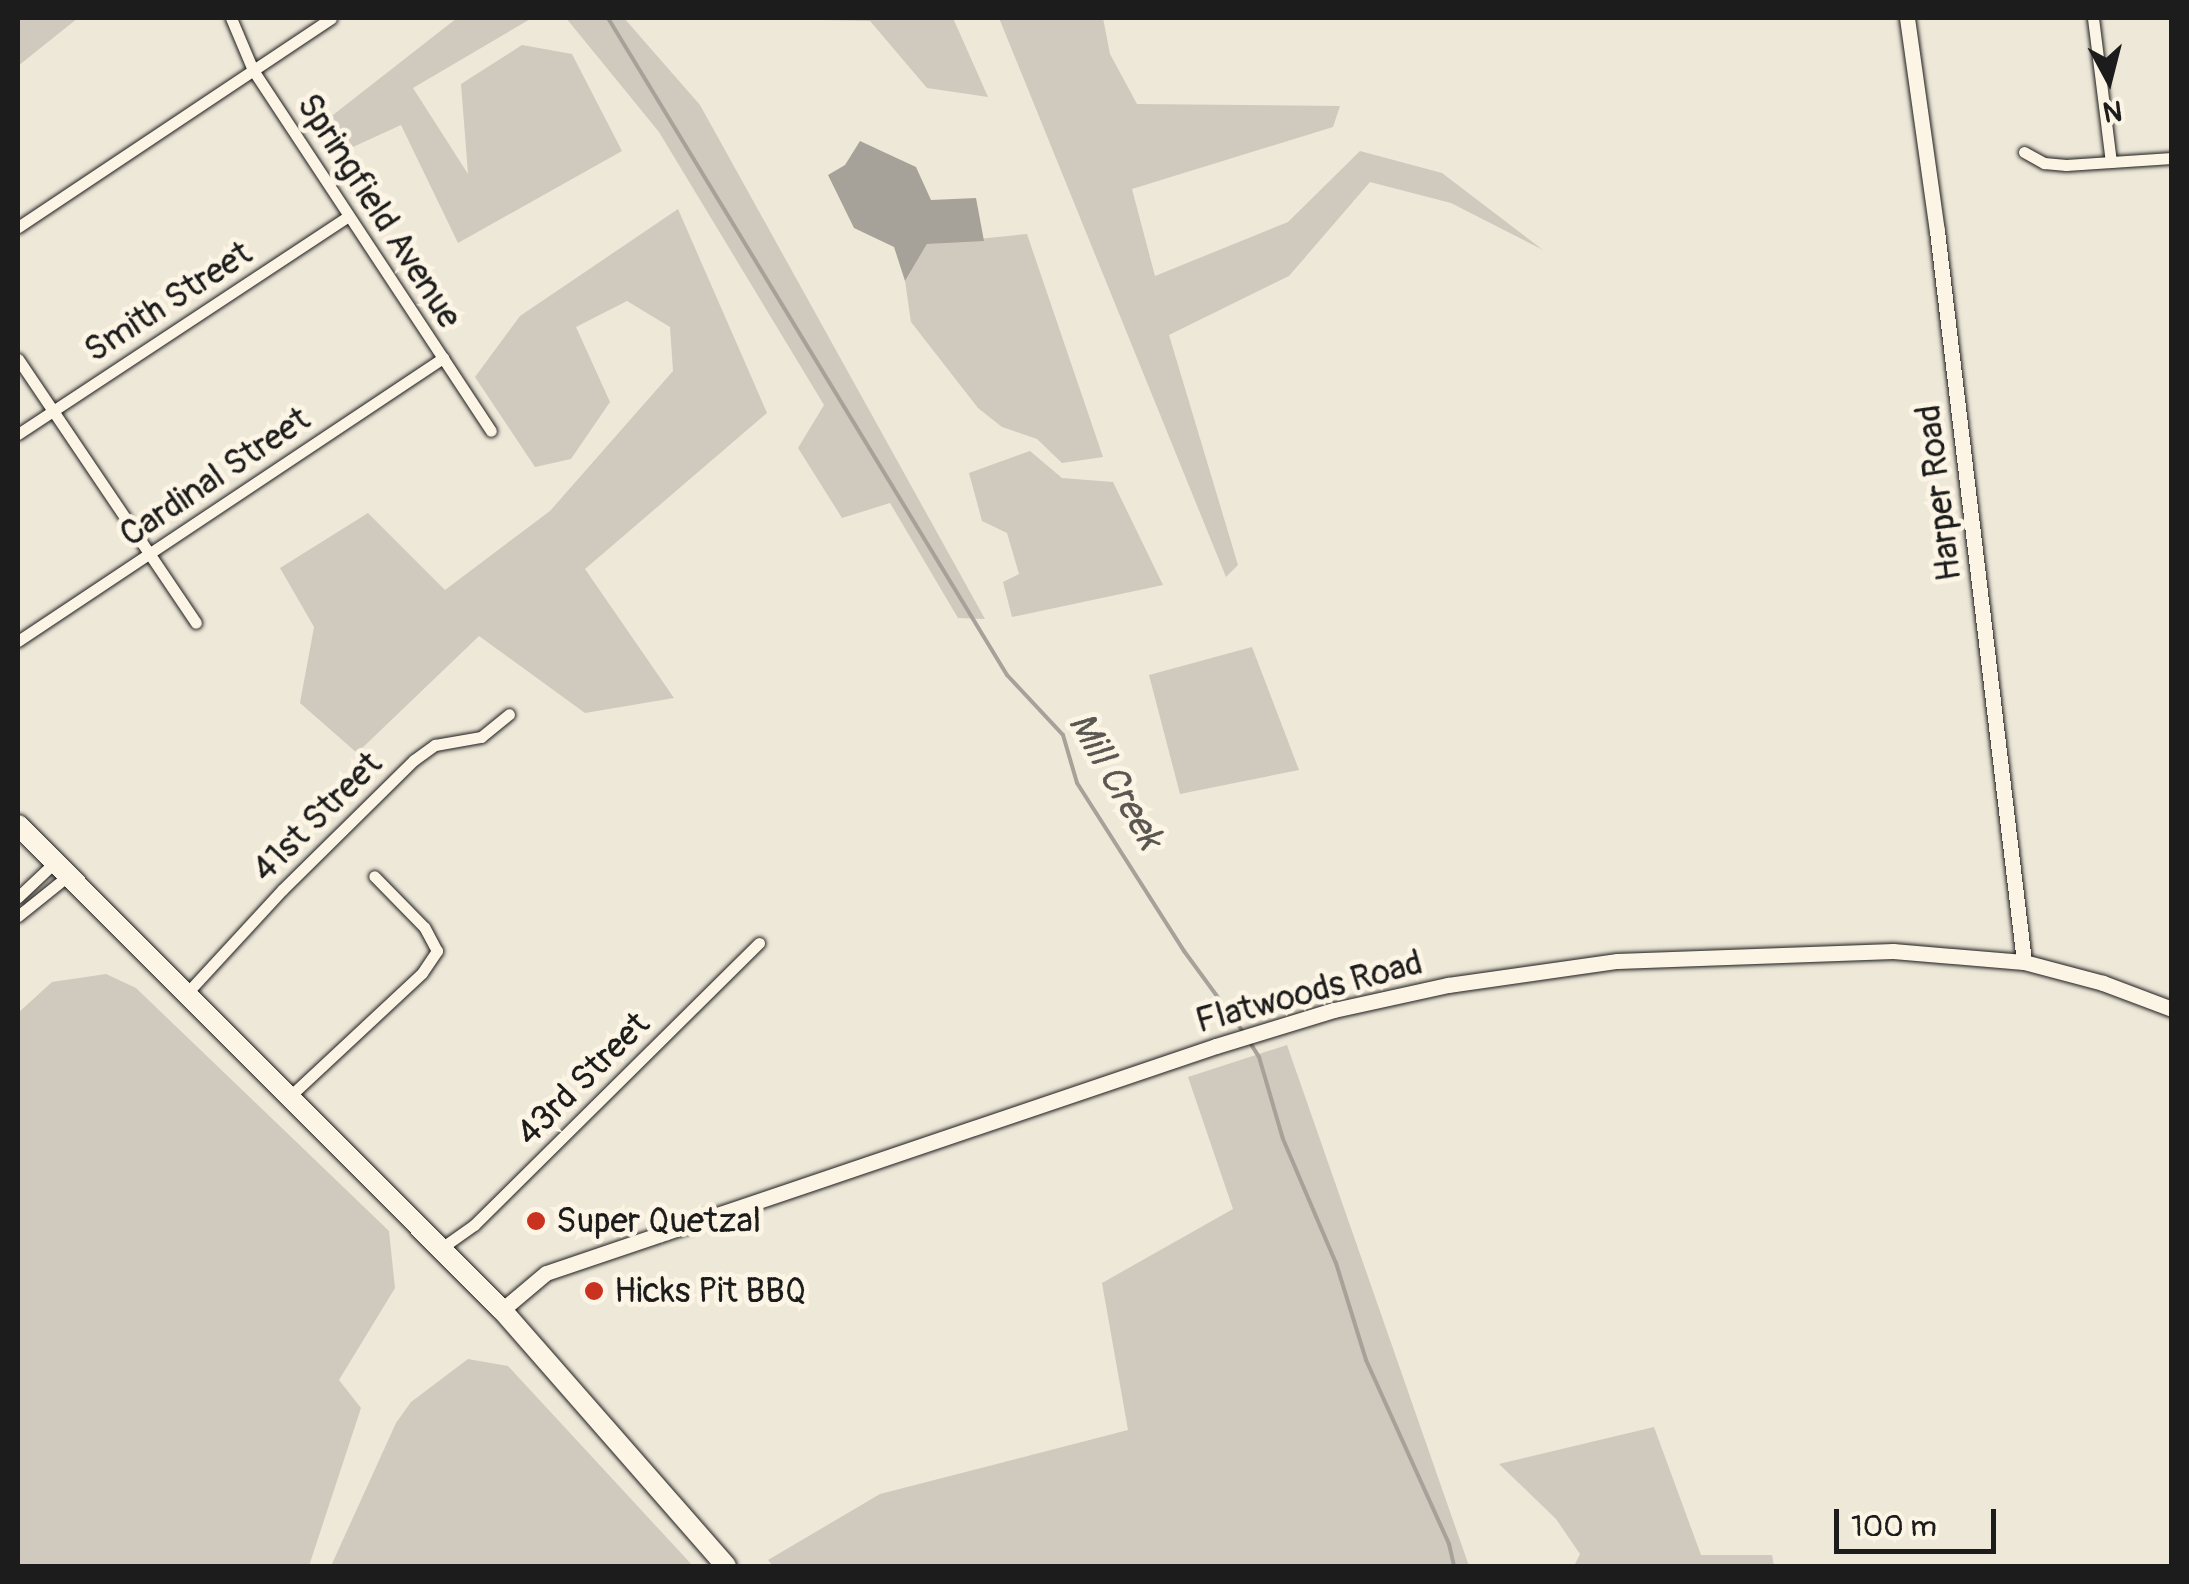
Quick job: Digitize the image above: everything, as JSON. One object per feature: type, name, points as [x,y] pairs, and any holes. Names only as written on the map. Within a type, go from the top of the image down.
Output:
[{"type":"highway","points":[[18,824],[502,1310],[726,1566]]},
{"type":"street","name":"Springfield Avenue","points":[[231,18],[253,70],[491,431]]},
{"type":"street","points":[[18,227],[331,18]]},
{"type":"street","name":"Harper Road","points":[[1907,18],[1937,231],[2024,962]]},
{"type":"street","points":[[2093,18],[2111,162]]},
{"type":"street","points":[[2024,152],[2044,163],[2172,158]]},
{"type":"street","name":"Smith Street","points":[[18,434],[350,216]]},
{"type":"street","name":"Cardinal Street","points":[[18,641],[443,358]]},
{"type":"street","points":[[18,360],[196,623]]},
{"type":"street","name":"41st Street","points":[[187,993],[295,876],[414,760],[435,745],[481,738],[508,714]]},
{"type":"street","points":[[18,896],[62,869]]},
{"type":"street","points":[[18,916],[62,869]]},
{"type":"street","points":[[288,1098],[422,973],[437,951],[424,927],[374,876]]},
{"type":"street","name":"43rd Street","points":[[440,1249],[474,1225],[760,944]]},
{"type":"street","name":"Flatwoods Road","points":[[502,1310],[546,1273],[1216,1046],[1448,985],[1617,961],[1893,951],[2024,962],[2103,983],[2172,1009]]},
{"type":"shaded area","points":[[18,18],[78,18],[18,66]]},
{"type":"shaded area","points":[[457,18],[532,18],[413,88],[468,174],[461,84],[522,45],[572,54],[622,151],[458,243],[401,125],[342,152],[324,122]]},
{"type":"shaded area","points":[[566,18],[624,18],[700,105],[985,619],[958,618],[890,503],[842,518],[798,448],[824,405],[659,132]]},
{"type":"shaded area","points":[[723,18],[953,18],[988,97],[927,88],[870,21]]},
{"type":"shaded area","points":[[999,18],[1103,18],[1110,54],[1137,104],[1340,106],[1333,127],[1132,189],[1155,276],[1288,222],[1360,151],[1442,173],[1543,250],[1451,203],[1370,182],[1289,276],[1169,335],[1238,565],[1226,577]]},
{"type":"shaded area","points":[[860,141],[916,167],[931,200],[976,198],[984,241],[927,244],[905,281],[894,247],[854,228],[828,175],[845,165]]},
{"type":"shaded area","points":[[678,209],[767,413],[585,569],[674,698],[585,713],[479,636],[357,753],[300,703],[314,627],[280,568],[368,513],[445,590],[550,511],[673,371],[670,327],[627,301],[576,327],[610,402],[571,459],[535,467],[475,377],[520,316]]},
{"type":"shaded area","points":[[1027,234],[1103,457],[1062,463],[1037,439],[1002,427],[978,408],[911,322],[905,281],[927,244]]},
{"type":"shaded area","points":[[1030,451],[1062,478],[1113,482],[1163,585],[1012,617],[1003,582],[1019,574],[1007,533],[982,521],[969,473]]},
{"type":"shaded area","points":[[1252,647],[1299,770],[1180,794],[1149,675]]},
{"type":"shaded area","points":[[106,974],[136,988],[389,1231],[395,1288],[339,1380],[361,1408],[309,1566],[18,1566],[18,1013],[52,982]]},
{"type":"shaded area","points":[[1287,1045],[1469,1566],[773,1566],[768,1560],[880,1494],[1128,1430],[1102,1283],[1233,1209],[1188,1077]]},
{"type":"shaded area","points":[[468,1359],[508,1366],[693,1566],[331,1566],[396,1423],[411,1402]]},
{"type":"shaded area","points":[[1654,1427],[1701,1555],[1772,1555],[1774,1566],[1574,1566],[1580,1554],[1556,1519],[1499,1464]]},
{"type":"waterway","name":"Mill Creek","points":[[608,18],[1007,675],[1063,735],[1077,783],[1184,951],[1244,1033]]},
{"type":"waterway","name":"Mill Creek","points":[[1249,1041],[1259,1057],[1283,1139],[1336,1263],[1366,1360],[1449,1544],[1454,1566]]},
{"type":"place","name":"Super Quetzal","points":[[536,1221]]},
{"type":"place","name":"Hicks Pit BBQ","points":[[594,1291]]}]
